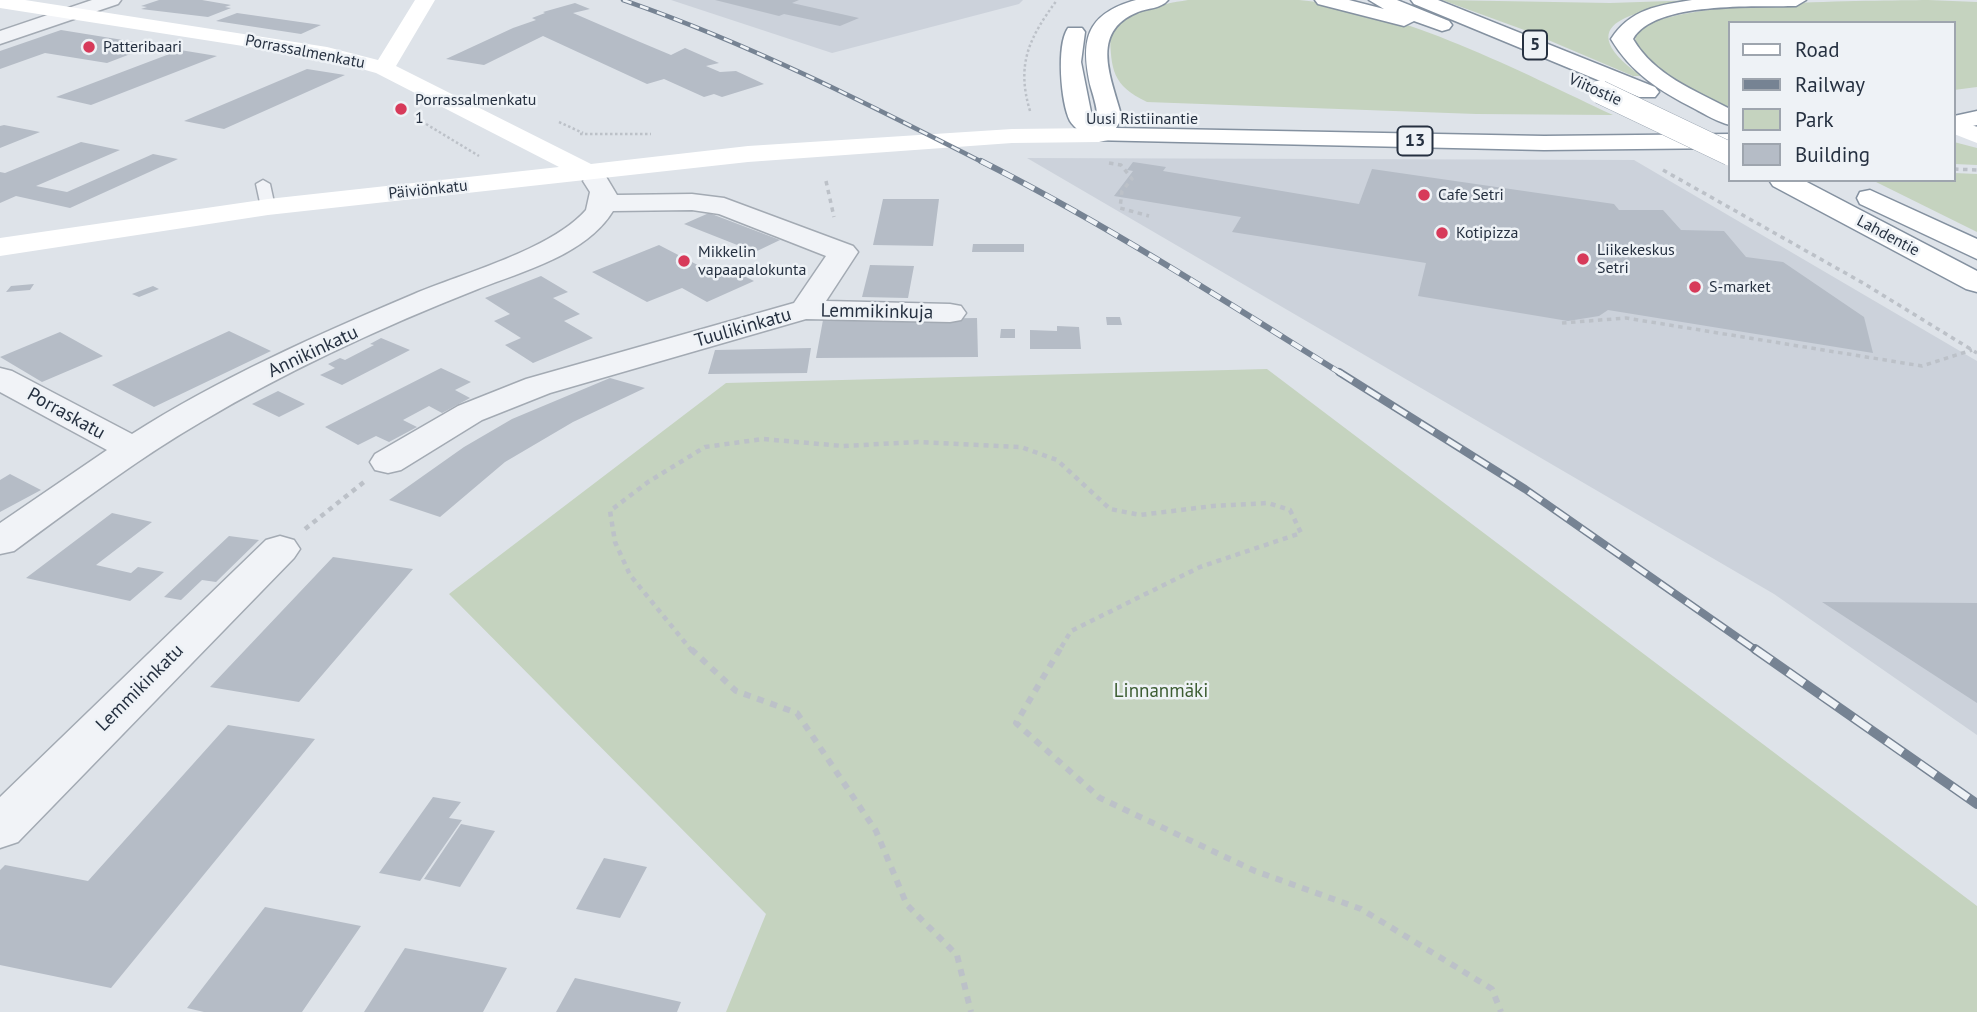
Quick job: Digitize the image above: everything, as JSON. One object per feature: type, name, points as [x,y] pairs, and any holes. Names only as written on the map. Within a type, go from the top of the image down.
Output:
[{"type":"main road","points":[[384,68],[425,0]]},
{"type":"main road","points":[[1097,124],[1070,62],[1073,34],[1082,22],[1123,0]]},
{"type":"main road","points":[[1097,124],[1095,37],[1103,25],[1114,16],[1158,0]]},
{"type":"main road","points":[[1325,0],[1416,23],[1451,28]]},
{"type":"main road","name":"Viitostie","points":[[1379,0],[1601,92],[1728,153]]},
{"type":"main road","name":"Viitostie","points":[[1421,0],[1647,92],[1728,129]]},
{"type":"main road","name":"13","points":[[1728,118],[1660,79],[1628,51],[1622,39],[1628,27],[1642,18],[1663,12],[1714,5],[1796,0]]},
{"type":"main road","name":"Porrassalmenkatu","points":[[0,2],[327,53],[384,68],[588,172]]},
{"type":"main road","name":"Uusi Ristiinantie","points":[[556,155],[823,129],[1728,119]]},
{"type":"main road","name":"Uusi Ristiinantie","points":[[588,172],[831,148],[1012,136],[1097,124],[1544,143],[1728,141]]},
{"type":"main road","name":"Päiviönkatu","points":[[0,247],[265,196],[556,155]]},
{"type":"main road","name":"Päiviönkatu","points":[[265,196],[588,172]]},
{"type":"main road","name":"Lahdentie","points":[[1790,184],[1977,284]]},
{"type":"main road","points":[[1856,185],[1976,249]]},
{"type":"street","points":[[0,38],[111,0]]},
{"type":"street","points":[[588,172],[605,193],[604,203]]},
{"type":"street","name":"Tuulikinkatu","points":[[388,462],[470,413],[538,386],[805,310],[843,252],[724,206],[692,202],[604,203]]},
{"type":"street","name":"Annikinkatu","points":[[0,542],[132,449],[252,380],[433,296],[547,248],[589,224],[604,203]]},
{"type":"street","name":"Lemmikinkuja","points":[[805,310],[950,313]]},
{"type":"street","name":"Porraskatu","points":[[0,378],[132,449]]},
{"type":"street","name":"Lemmikinkatu","points":[[0,828],[280,549]]},
{"type":"path","points":[[1029,109],[1024,96],[1027,46],[1039,23],[1057,0]]},
{"type":"path","points":[[422,122],[477,155],[488,165]]},
{"type":"path","points":[[1652,164],[1863,282],[1975,352]]},
{"type":"path","points":[[1121,165],[1132,179],[1122,191],[1120,208],[1149,216]]},
{"type":"path","points":[[1956,169],[1977,170]]},
{"type":"path","points":[[1562,323],[1583,324],[1605,318],[1626,318],[1922,366],[1975,352]]},
{"type":"path","points":[[971,1012],[957,956],[907,905],[876,831],[797,713],[736,691],[693,652],[630,575],[615,542],[610,511],[648,482],[705,447],[763,439],[843,446],[918,442],[1021,447],[1057,460],[1110,509],[1140,515],[1213,506],[1268,503],[1290,510],[1301,533],[1200,567],[1071,631],[1016,723],[1100,798],[1255,871],[1361,909],[1492,989],[1501,1012]]},
{"type":"path","points":[[280,549],[388,462]]},
{"type":"shaded area","points":[[671,0],[1023,0],[1019,4],[832,53]]},
{"type":"shaded area","points":[[1027,158],[1634,160],[1977,361],[1977,735],[1774,594]]},
{"type":"green space","points":[[1188,0],[1299,0],[1378,16],[1460,45],[1613,115],[1476,114],[1147,102],[1135,96],[1116,75],[1111,57],[1110,33],[1126,18],[1136,13],[1155,6]]},
{"type":"green space","points":[[1442,0],[1610,3],[1701,0],[1639,13],[1622,20],[1611,29],[1609,41],[1618,56],[1641,76],[1633,76],[1527,31]]},
{"type":"green space","points":[[1824,2],[1977,2],[1977,87],[1956,90],[1956,21],[1728,21],[1728,110],[1656,67],[1635,47],[1635,39],[1642,28],[1663,19],[1735,7]]},
{"type":"green space","points":[[1956,143],[1977,148],[1977,165],[1956,164]]},
{"type":"green space","points":[[1956,173],[1977,174],[1977,232],[1876,182],[1956,182]]},
{"type":"green space","name":"Linnanmäki","points":[[1267,369],[1977,906],[1977,1012],[726,1012],[766,914],[449,594],[726,383]]},
{"type":"building","points":[[159,0],[202,0],[231,5],[225,7],[231,8],[208,17],[141,9],[147,7],[141,6]]},
{"type":"building","points":[[715,0],[799,0],[792,3],[859,18],[840,26],[784,14],[779,16]]},
{"type":"building","points":[[575,3],[590,9],[573,13],[640,42],[671,55],[685,48],[719,63],[706,66],[720,72],[736,71],[764,84],[722,97],[714,94],[704,97],[664,79],[647,84],[543,36],[484,65],[446,59],[536,20],[532,18],[545,13],[543,12]]},
{"type":"building","points":[[237,13],[321,25],[301,34],[216,21]]},
{"type":"building","points":[[61,30],[154,45],[107,63],[45,53],[0,69],[0,51]]},
{"type":"building","points":[[180,50],[217,56],[91,105],[56,97]]},
{"type":"building","points":[[307,69],[345,75],[224,129],[184,121]]},
{"type":"building","points":[[0,126],[40,132],[0,148]]},
{"type":"building","points":[[81,142],[120,150],[36,186],[67,192],[153,154],[178,159],[70,208],[16,196],[0,203],[0,172],[5,173]]},
{"type":"building","name":"Liikekeskus Setri","points":[[1133,162],[1166,167],[1163,171],[1359,204],[1372,169],[1614,204],[1619,210],[1663,210],[1681,230],[1724,231],[1746,257],[1783,262],[1864,317],[1873,353],[1608,310],[1599,316],[1568,321],[1418,296],[1426,263],[1232,232],[1241,217],[1114,196],[1133,171],[1127,170]]},
{"type":"building","points":[[883,199],[939,199],[933,246],[873,245]]},
{"type":"building","points":[[709,213],[780,240],[755,252],[684,224]]},
{"type":"building","points":[[973,244],[1024,244],[1024,252],[972,252]]},
{"type":"building","points":[[659,245],[715,274],[728,268],[754,281],[707,302],[682,288],[647,302],[592,272]]},
{"type":"building","points":[[870,265],[914,266],[908,298],[862,297]]},
{"type":"building","points":[[541,276],[568,292],[553,298],[580,314],[564,321],[593,338],[533,363],[505,345],[521,338],[494,321],[510,314],[485,298]]},
{"type":"building","points":[[34,284],[30,290],[6,292],[11,286]]},
{"type":"building","points":[[153,286],[159,289],[139,297],[132,294]]},
{"type":"building","points":[[1106,317],[1120,317],[1122,325],[1107,325]]},
{"type":"building","points":[[977,318],[978,357],[816,358],[823,320]]},
{"type":"building","points":[[1057,326],[1079,327],[1081,349],[1030,349],[1030,330],[1057,331]]},
{"type":"building","points":[[1001,329],[1015,329],[1015,338],[1000,338]]},
{"type":"building","points":[[229,331],[271,351],[154,407],[112,385]]},
{"type":"building","points":[[60,332],[103,356],[42,382],[0,357]]},
{"type":"building","points":[[381,338],[410,350],[342,385],[320,375],[335,368],[328,364],[340,358],[345,360],[374,345],[370,344]]},
{"type":"building","points":[[811,348],[807,373],[708,374],[715,350]]},
{"type":"building","points":[[441,368],[471,382],[455,390],[470,398],[442,413],[429,406],[403,420],[417,427],[389,442],[376,436],[358,445],[325,427]]},
{"type":"building","points":[[610,378],[645,388],[573,422],[505,462],[440,517],[389,500],[464,447],[512,419]]},
{"type":"building","points":[[278,391],[305,404],[279,417],[252,404]]},
{"type":"building","points":[[10,474],[41,490],[0,512],[0,480]]},
{"type":"building","points":[[112,513],[152,522],[96,565],[131,573],[138,567],[164,572],[130,601],[26,578]]},
{"type":"building","points":[[229,536],[259,540],[216,582],[202,580],[181,600],[164,597]]},
{"type":"building","points":[[333,557],[413,569],[299,702],[210,687]]},
{"type":"building","points":[[1822,602],[1977,603],[1977,703]]},
{"type":"building","points":[[228,725],[315,739],[111,988],[0,965],[0,870],[5,865],[88,881]]},
{"type":"building","points":[[433,797],[461,802],[449,818],[462,820],[420,881],[379,873]]},
{"type":"building","points":[[461,824],[495,831],[460,887],[424,879]]},
{"type":"building","points":[[604,858],[647,867],[620,918],[576,909]]},
{"type":"building","points":[[265,907],[361,926],[302,1012],[204,1012],[187,1008]]},
{"type":"building","points":[[405,948],[507,968],[483,1012],[364,1012]]},
{"type":"building","points":[[575,978],[681,1002],[677,1012],[556,1012]]},
{"type":"railway","points":[[623,0],[761,55],[851,96],[984,163]]},
{"type":"railway","points":[[981,161],[1119,237],[1342,374]]},
{"type":"railway","points":[[1339,372],[1525,489],[1757,651]]},
{"type":"railway","points":[[1755,649],[1977,804]]},
{"type":"place","name":"Patteribaari","points":[[89,47]]},
{"type":"place","name":"Porrassalmenkatu 1","points":[[401,109]]},
{"type":"place","name":"Cafe Setri","points":[[1424,195]]},
{"type":"place","name":"Kotipizza","points":[[1442,233]]},
{"type":"place","name":"Liikekeskus Setri","points":[[1583,259]]},
{"type":"place","name":"Mikkelin vapaapalokunta","points":[[684,261]]},
{"type":"place","name":"S-market","points":[[1695,287]]}]
